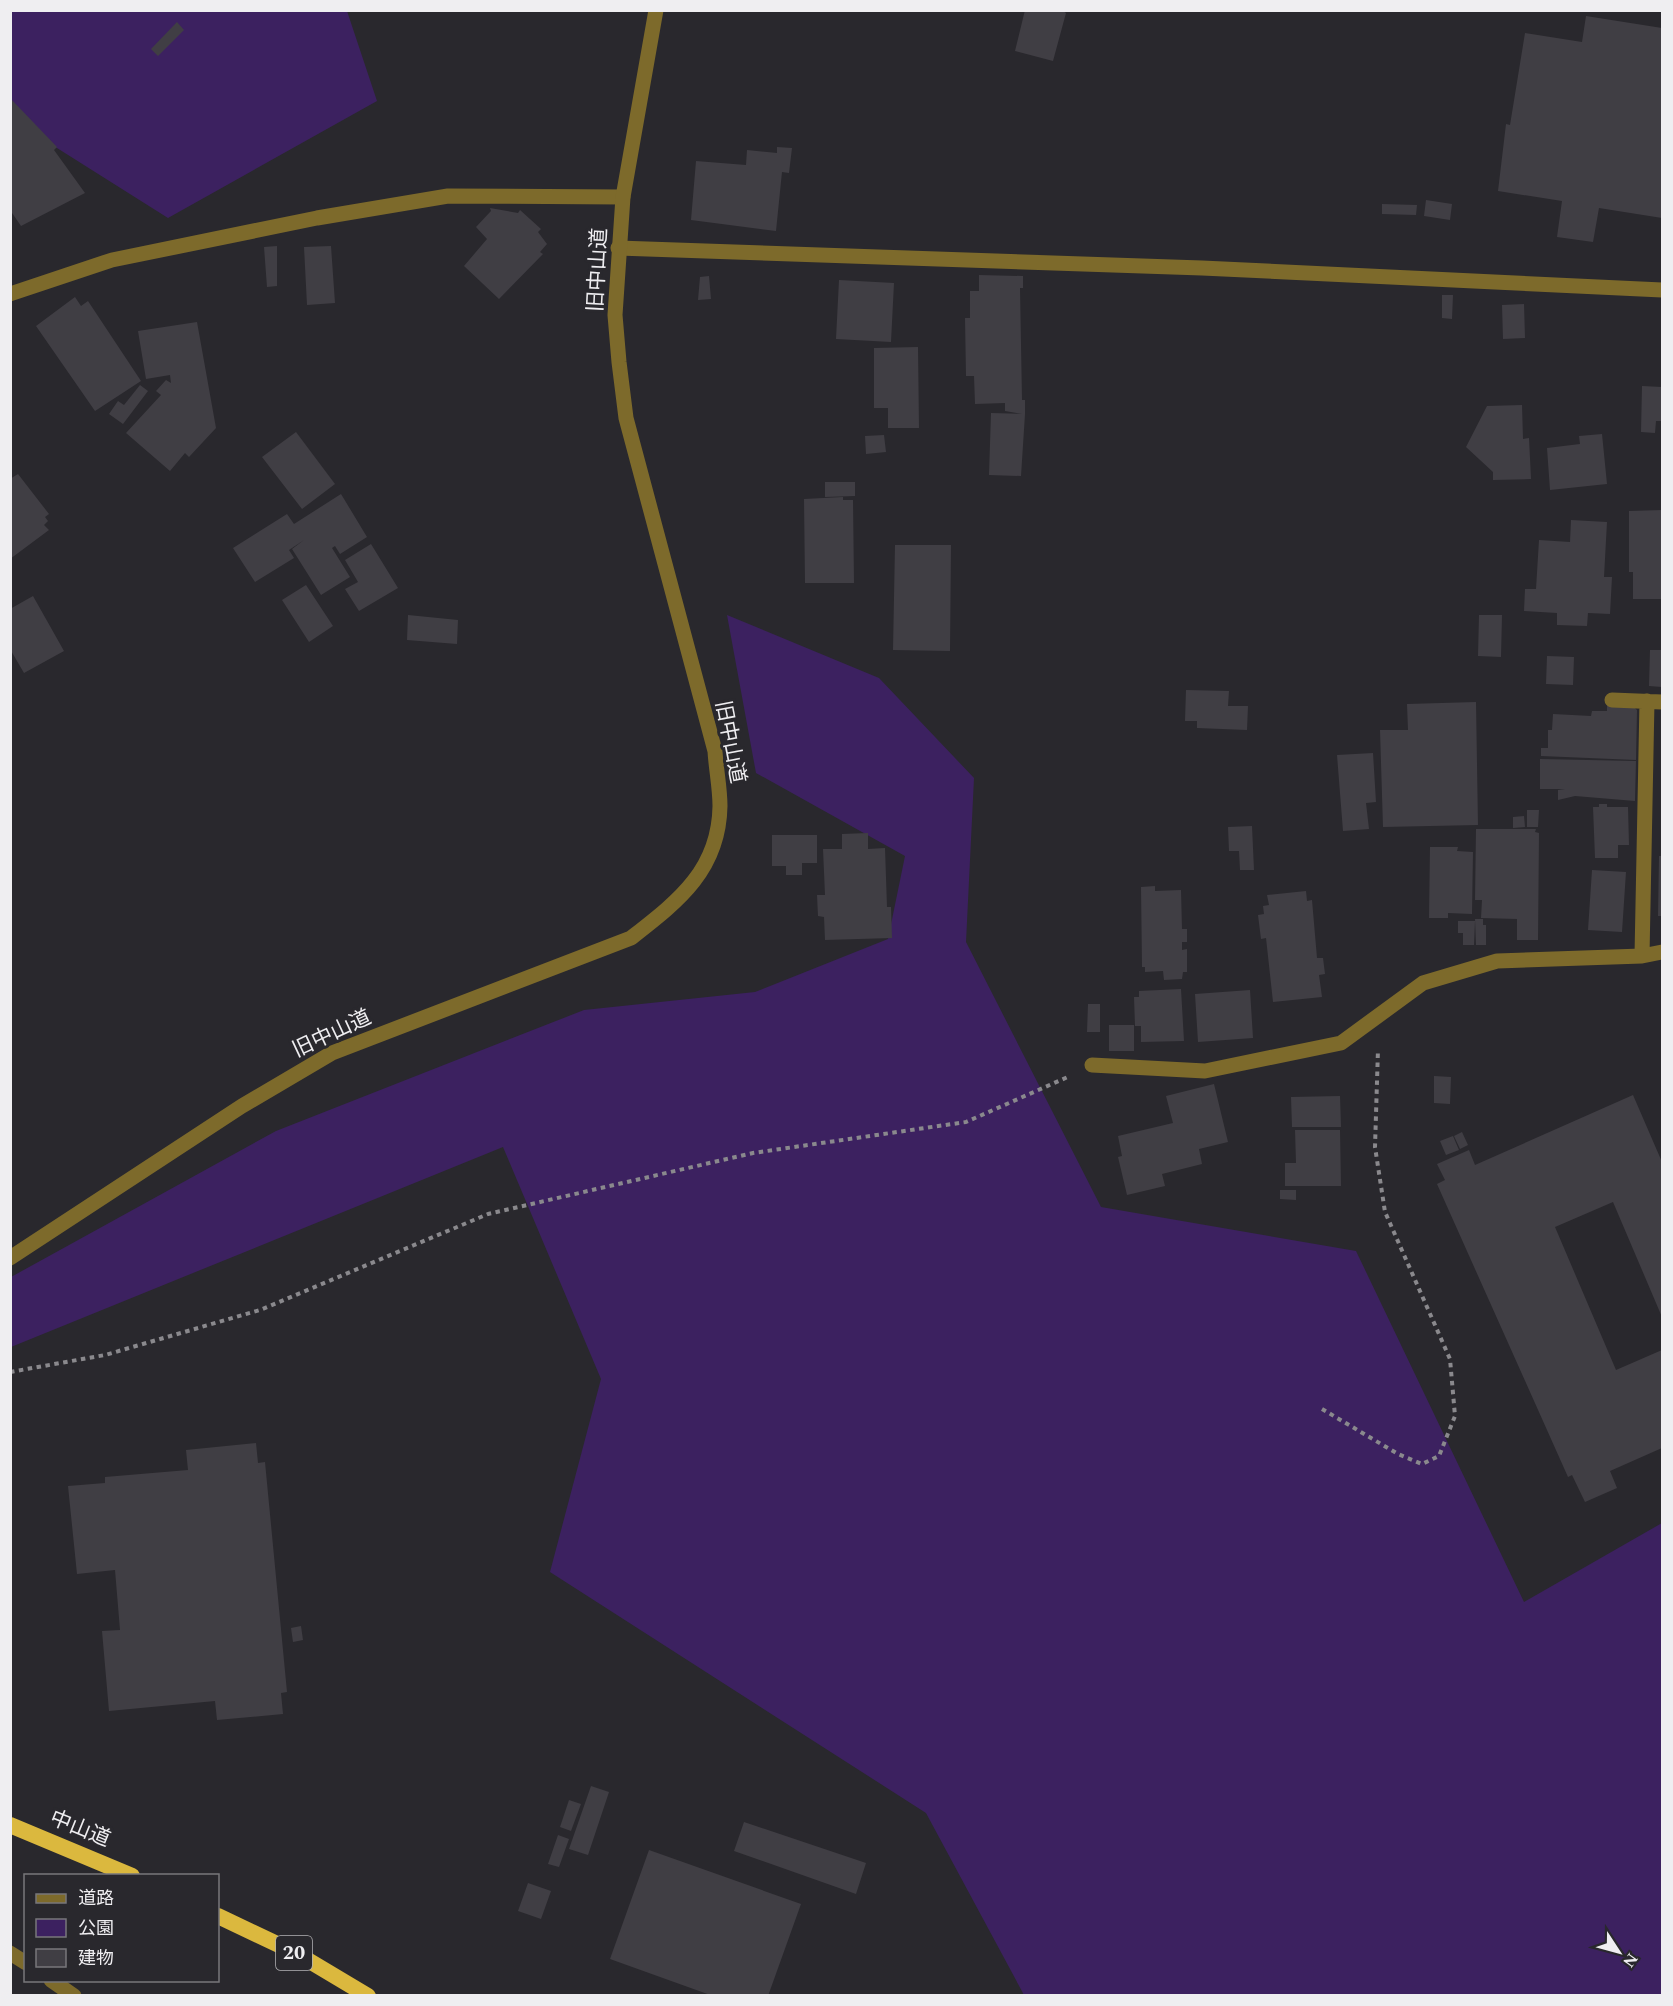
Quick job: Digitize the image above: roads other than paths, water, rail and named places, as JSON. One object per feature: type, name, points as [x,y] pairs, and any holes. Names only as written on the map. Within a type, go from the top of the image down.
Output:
[{"type":"highway","name":"中山道","points":[[10,1825],[130,1874]]},
{"type":"highway","name":"20","points":[[219,1916],[296,1953],[368,1995]]},
{"type":"street","name":"旧中山道","points":[[10,1258],[242,1106],[332,1053],[631,938],[670,908],[696,881],[712,848],[720,807],[715,751],[626,418],[615,315],[623,197],[656,10]]},
{"type":"street","points":[[10,294],[112,260],[317,218],[447,196],[623,197]]},
{"type":"street","points":[[618,248],[1202,268],[1662,290]]},
{"type":"street","points":[[1612,700],[1655,702],[1642,956]]},
{"type":"street","points":[[1092,1065],[1206,1071],[1341,1043],[1423,983],[1497,961],[1642,956],[1662,952]]},
{"type":"street","points":[[10,1953],[24,1962]]},
{"type":"street","points":[[54,1982],[74,1995]]}]
